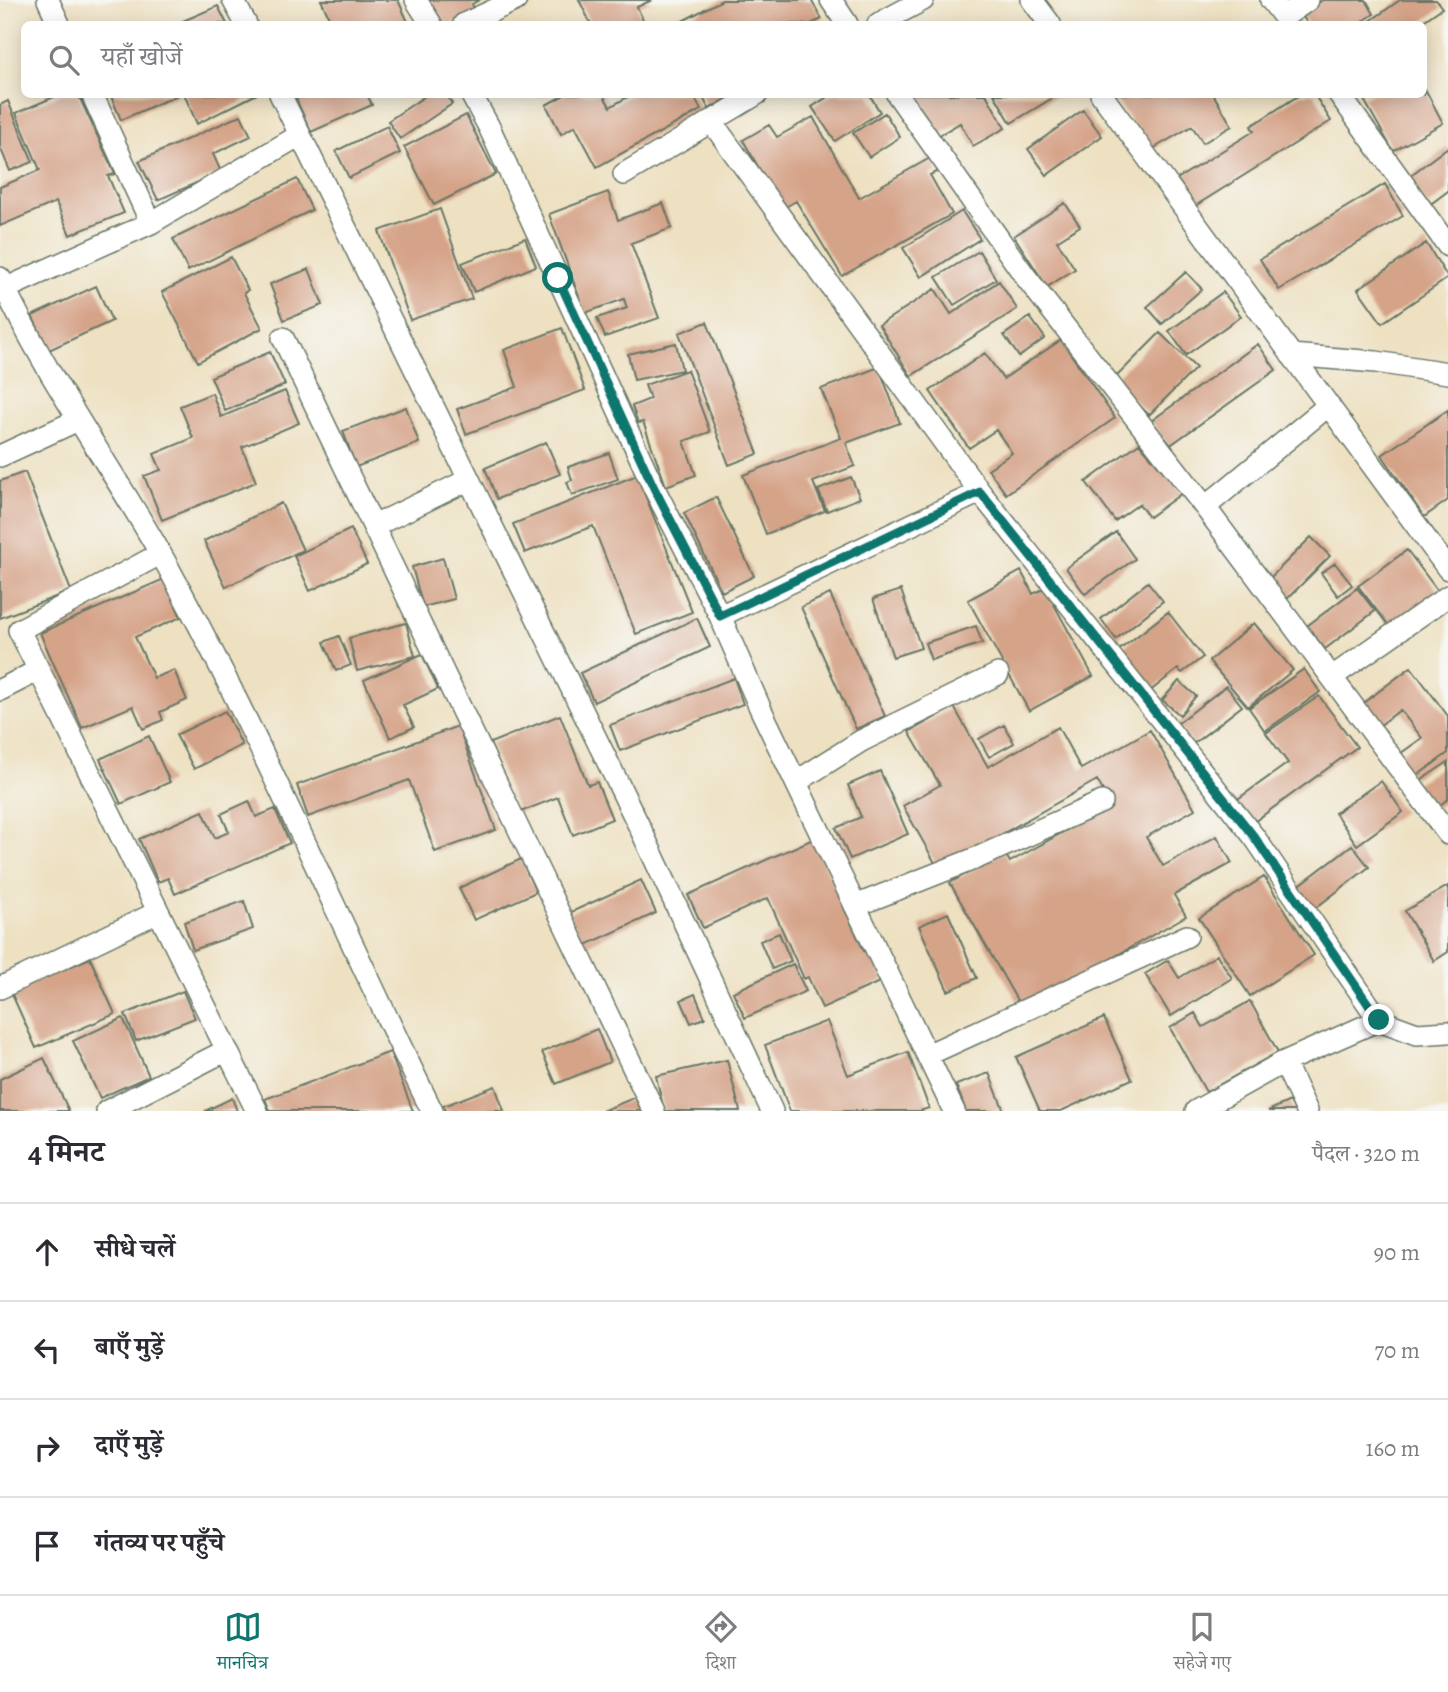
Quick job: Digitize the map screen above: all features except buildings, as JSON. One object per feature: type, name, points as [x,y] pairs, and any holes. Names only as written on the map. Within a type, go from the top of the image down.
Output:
[{"type":"street","points":[[48,0],[58,21]]},
{"type":"street","points":[[416,0],[428,21]]},
{"type":"street","points":[[470,21],[516,0]]},
{"type":"street","points":[[831,0],[846,21]]},
{"type":"street","points":[[884,21],[923,0]]},
{"type":"street","points":[[1032,0],[1048,21]]},
{"type":"street","points":[[1271,0],[1287,21],[1308,0]]},
{"type":"street","points":[[94,98],[151,223]]},
{"type":"street","points":[[282,98],[641,830],[772,1111]]},
{"type":"street","points":[[473,98],[489,127],[654,488],[720,616],[796,782],[954,1111]]},
{"type":"street","points":[[624,174],[750,98]]},
{"type":"street","points":[[900,98],[1025,276],[1205,507],[1448,834]]},
{"type":"street","points":[[1104,98],[1448,569]]},
{"type":"street","points":[[1342,98],[1448,246]]},
{"type":"street","points":[[711,121],[980,492],[1255,838],[1379,1020],[1417,1034],[1448,1032]]},
{"type":"street","points":[[300,135],[151,223],[2,286],[26,334],[160,554],[274,777],[430,1110]]},
{"type":"street","points":[[283,338],[654,1111]]},
{"type":"street","points":[[1291,355],[1376,362],[1448,373]]},
{"type":"street","points":[[1205,507],[1329,405]]},
{"type":"street","points":[[0,456],[78,420]]},
{"type":"street","points":[[374,526],[468,480]]},
{"type":"street","points":[[720,616],[980,492]]},
{"type":"street","points":[[160,554],[19,630],[257,1111]]},
{"type":"street","points":[[1332,677],[1448,596]]},
{"type":"street","points":[[0,690],[39,670]]},
{"type":"street","points":[[796,782],[861,741],[998,674]]},
{"type":"street","points":[[855,906],[979,857],[1102,802]]},
{"type":"street","points":[[0,988],[158,912]]},
{"type":"street","points":[[927,1055],[1187,936]]},
{"type":"street","points":[[1196,1111],[1284,1062],[1379,1020]]},
{"type":"street","points":[[107,1111],[227,1050]]},
{"type":"street","points":[[1284,1062],[1307,1111]]},
{"type":"route","points":[[558,278],[654,488],[720,616],[980,492],[1255,838],[1379,1020]]}]
